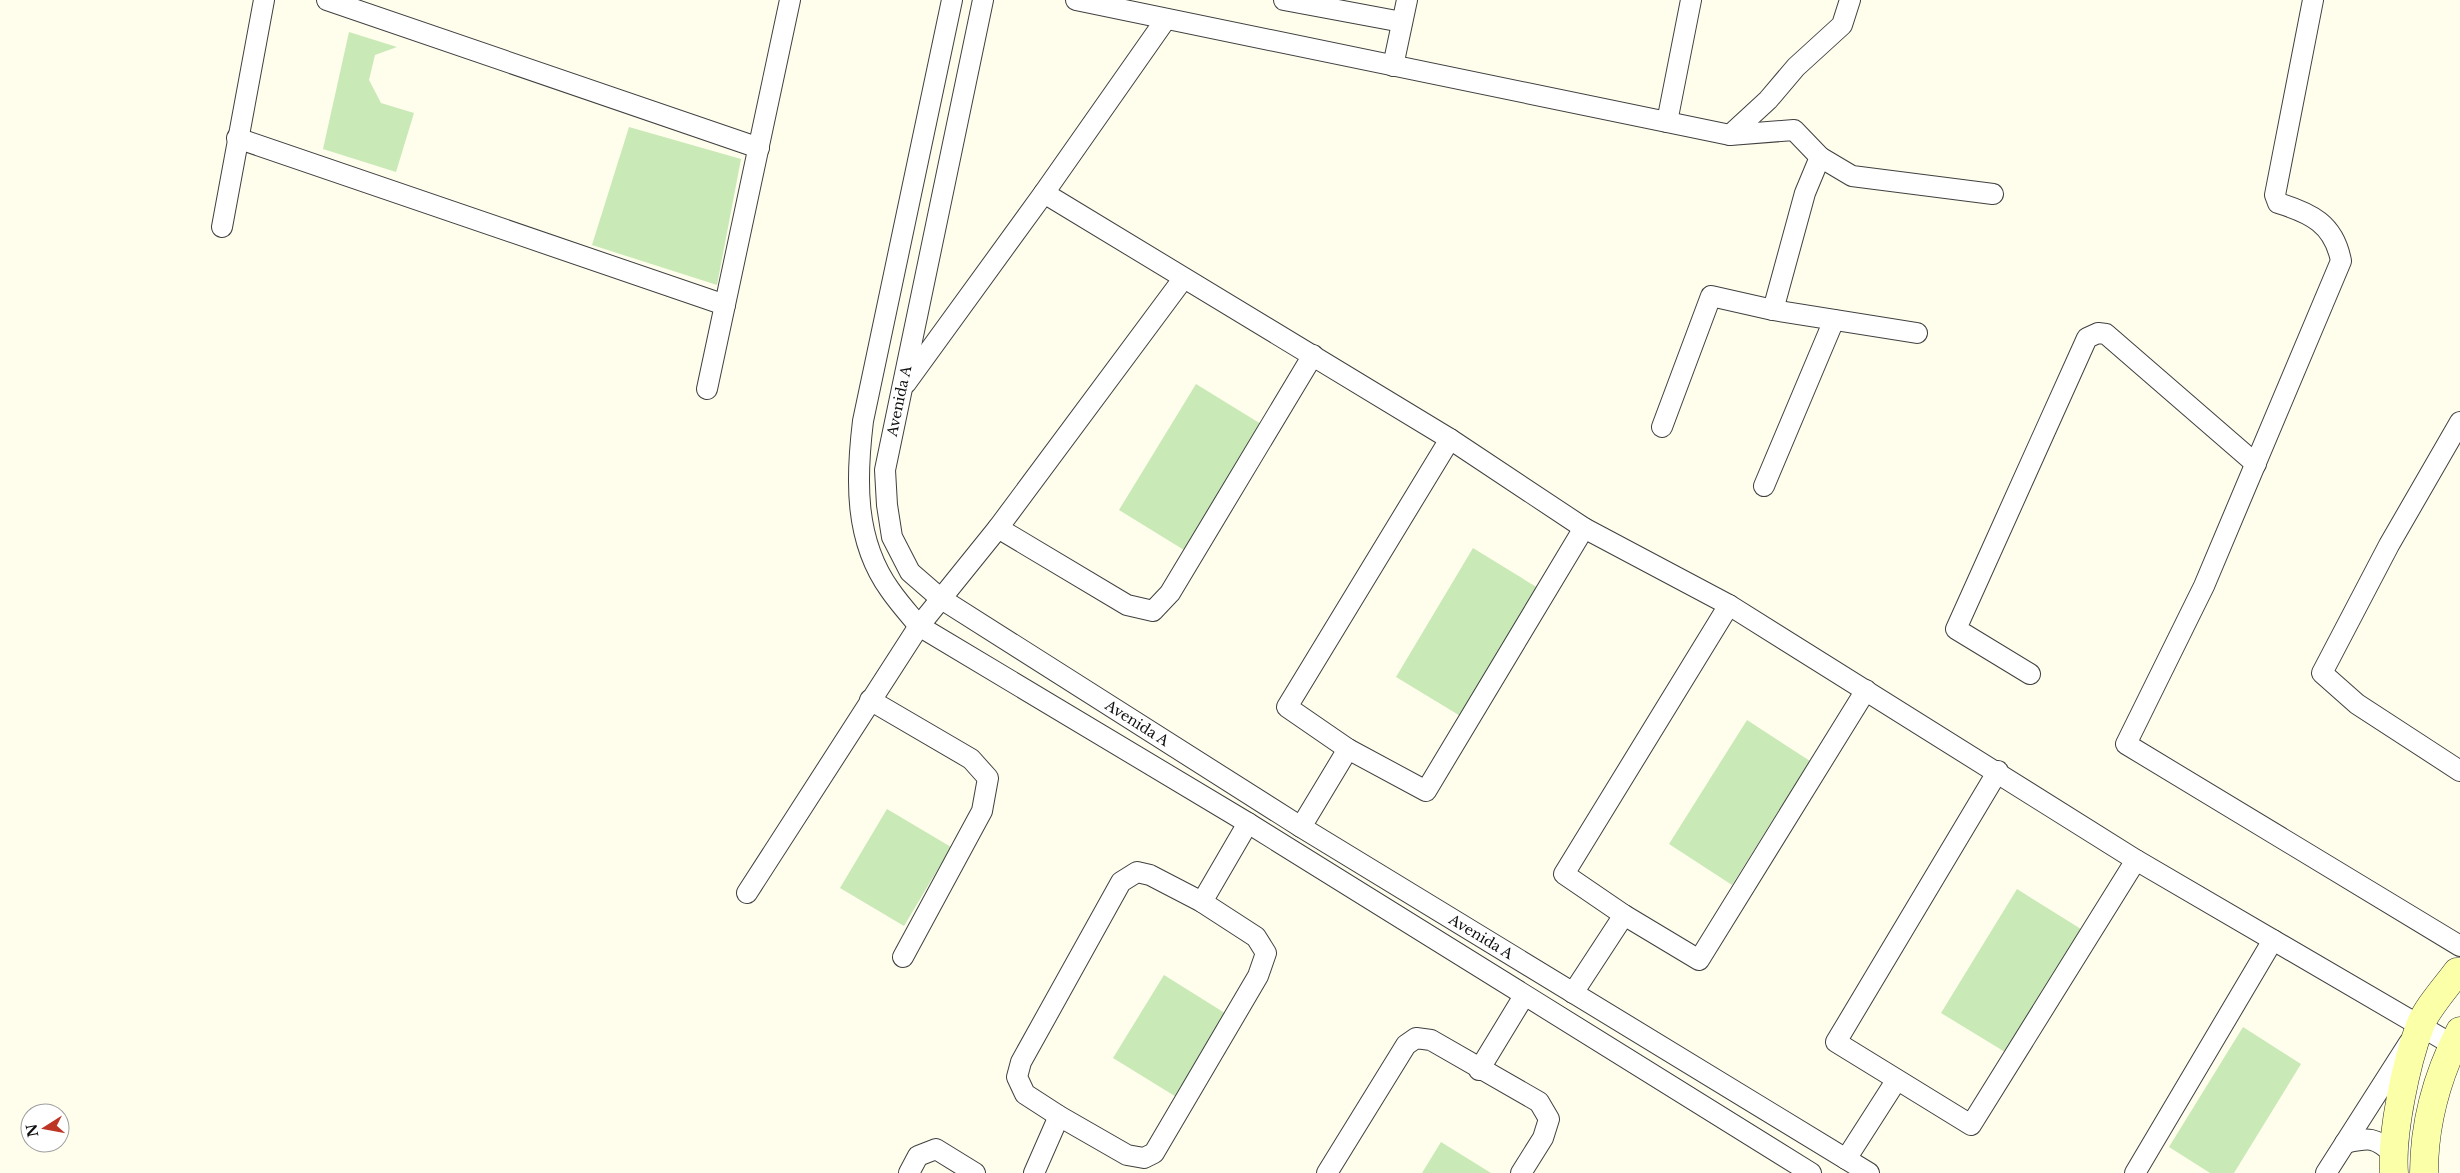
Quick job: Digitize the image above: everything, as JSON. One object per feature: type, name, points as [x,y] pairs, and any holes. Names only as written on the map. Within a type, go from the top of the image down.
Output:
[{"type":"street","points":[[222,227],[264,0]]},
{"type":"street","points":[[328,0],[759,148]]},
{"type":"street","points":[[707,389],[790,0]]},
{"type":"street","name":"Avenida A","points":[[952,0],[863,421],[858,462],[859,507],[868,547],[889,589],[919,626],[1248,823],[1798,1170]]},
{"type":"street","name":"Avenida A","points":[[984,0],[885,470],[892,537],[910,572],[940,598],[1301,826],[1869,1173]]},
{"type":"street","points":[[1076,0],[1730,135],[1794,130],[1820,157],[1852,176],[1993,194]]},
{"type":"street","points":[[1284,0],[1402,22]]},
{"type":"street","points":[[1393,66],[1407,0]]},
{"type":"street","points":[[1667,122],[1691,0]]},
{"type":"street","points":[[1730,135],[1768,100],[1796,67],[1842,25],[1850,0]]},
{"type":"street","points":[[2313,0],[2275,195],[2278,203],[2307,212],[2324,226],[2337,243],[2341,261],[2204,586],[2126,744],[2459,963],[2326,1173]]},
{"type":"street","points":[[902,388],[1044,193],[1166,19]]},
{"type":"street","points":[[238,138],[725,305]]},
{"type":"street","points":[[1773,310],[1805,193],[1820,157]]},
{"type":"street","points":[[1044,193],[1450,439],[1584,528],[1729,604],[2136,860],[2420,1024],[2456,1038],[2434,1093],[2424,1145],[2424,1173]]},
{"type":"street","points":[[747,893],[919,626],[998,528],[1184,279]]},
{"type":"street","points":[[1662,427],[1711,296],[1773,310],[1917,333]]},
{"type":"street","points":[[1764,486],[1834,320]]},
{"type":"street","points":[[2030,674],[1956,629],[2087,338],[2098,333],[2106,334],[2256,464]]},
{"type":"street","points":[[998,528],[1127,606],[1154,611],[1170,593],[1313,355]]},
{"type":"street","points":[[2460,422],[2389,545],[2322,673],[2357,704],[2460,771]]},
{"type":"street","points":[[1450,439],[1287,707],[1348,749],[1426,791],[1584,528]]},
{"type":"street","points":[[1729,604],[1564,874],[1624,915],[1699,960],[1866,690]]},
{"type":"street","points":[[870,700],[971,759],[988,778],[982,811],[903,957]]},
{"type":"street","points":[[1301,826],[1348,749]]},
{"type":"street","points":[[1998,772],[1836,1042],[1896,1081],[1971,1125],[2136,860]]},
{"type":"street","points":[[1202,902],[1248,823]]},
{"type":"street","points":[[1137,872],[1150,875],[1202,902],[1256,937],[1266,952],[1258,976],[1154,1153],[1144,1158],[1127,1155],[1025,1094],[1017,1077],[1021,1062],[1120,882],[1137,872]]},
{"type":"street","points":[[1573,993],[1624,915]]},
{"type":"street","points":[[2135,1173],[2273,940]]},
{"type":"street","points":[[1479,1070],[1531,1000],[1553,981]]},
{"type":"street","points":[[2393,1163],[2403,1090],[2420,1024]]},
{"type":"street","points":[[1327,1173],[1406,1045],[1416,1038],[1431,1040],[1479,1070],[1539,1102],[1549,1119],[1543,1138],[1522,1173]]},
{"type":"street","points":[[1846,1159],[1896,1081]]},
{"type":"street","points":[[1034,1173],[1059,1116]]},
{"type":"street","points":[[2345,1144],[2365,1138],[2380,1142],[2393,1163]]},
{"type":"street","points":[[913,1164],[936,1149],[975,1173]]},
{"type":"green space","points":[[349,32],[397,47],[375,55],[369,80],[381,103],[414,113],[396,172],[323,149]]},
{"type":"green space","points":[[629,127],[741,159],[717,285],[592,245]]},
{"type":"green space","points":[[1196,384],[1261,424],[1184,550],[1119,510]]},
{"type":"green space","points":[[1473,548],[1538,588],[1462,717],[1396,677]]},
{"type":"green space","points":[[1747,720],[1810,761],[1732,885],[1669,844]]},
{"type":"green space","points":[[887,809],[951,847],[904,926],[840,888]]},
{"type":"green space","points":[[2017,889],[2081,929],[2005,1052],[1941,1013]]},
{"type":"green space","points":[[1164,975],[1228,1015],[1178,1098],[1113,1058]]},
{"type":"green space","points":[[2243,1027],[2301,1064],[2234,1173],[2210,1173],[2169,1147]]},
{"type":"green space","points":[[1441,1142],[1491,1173],[1422,1173]]}]
